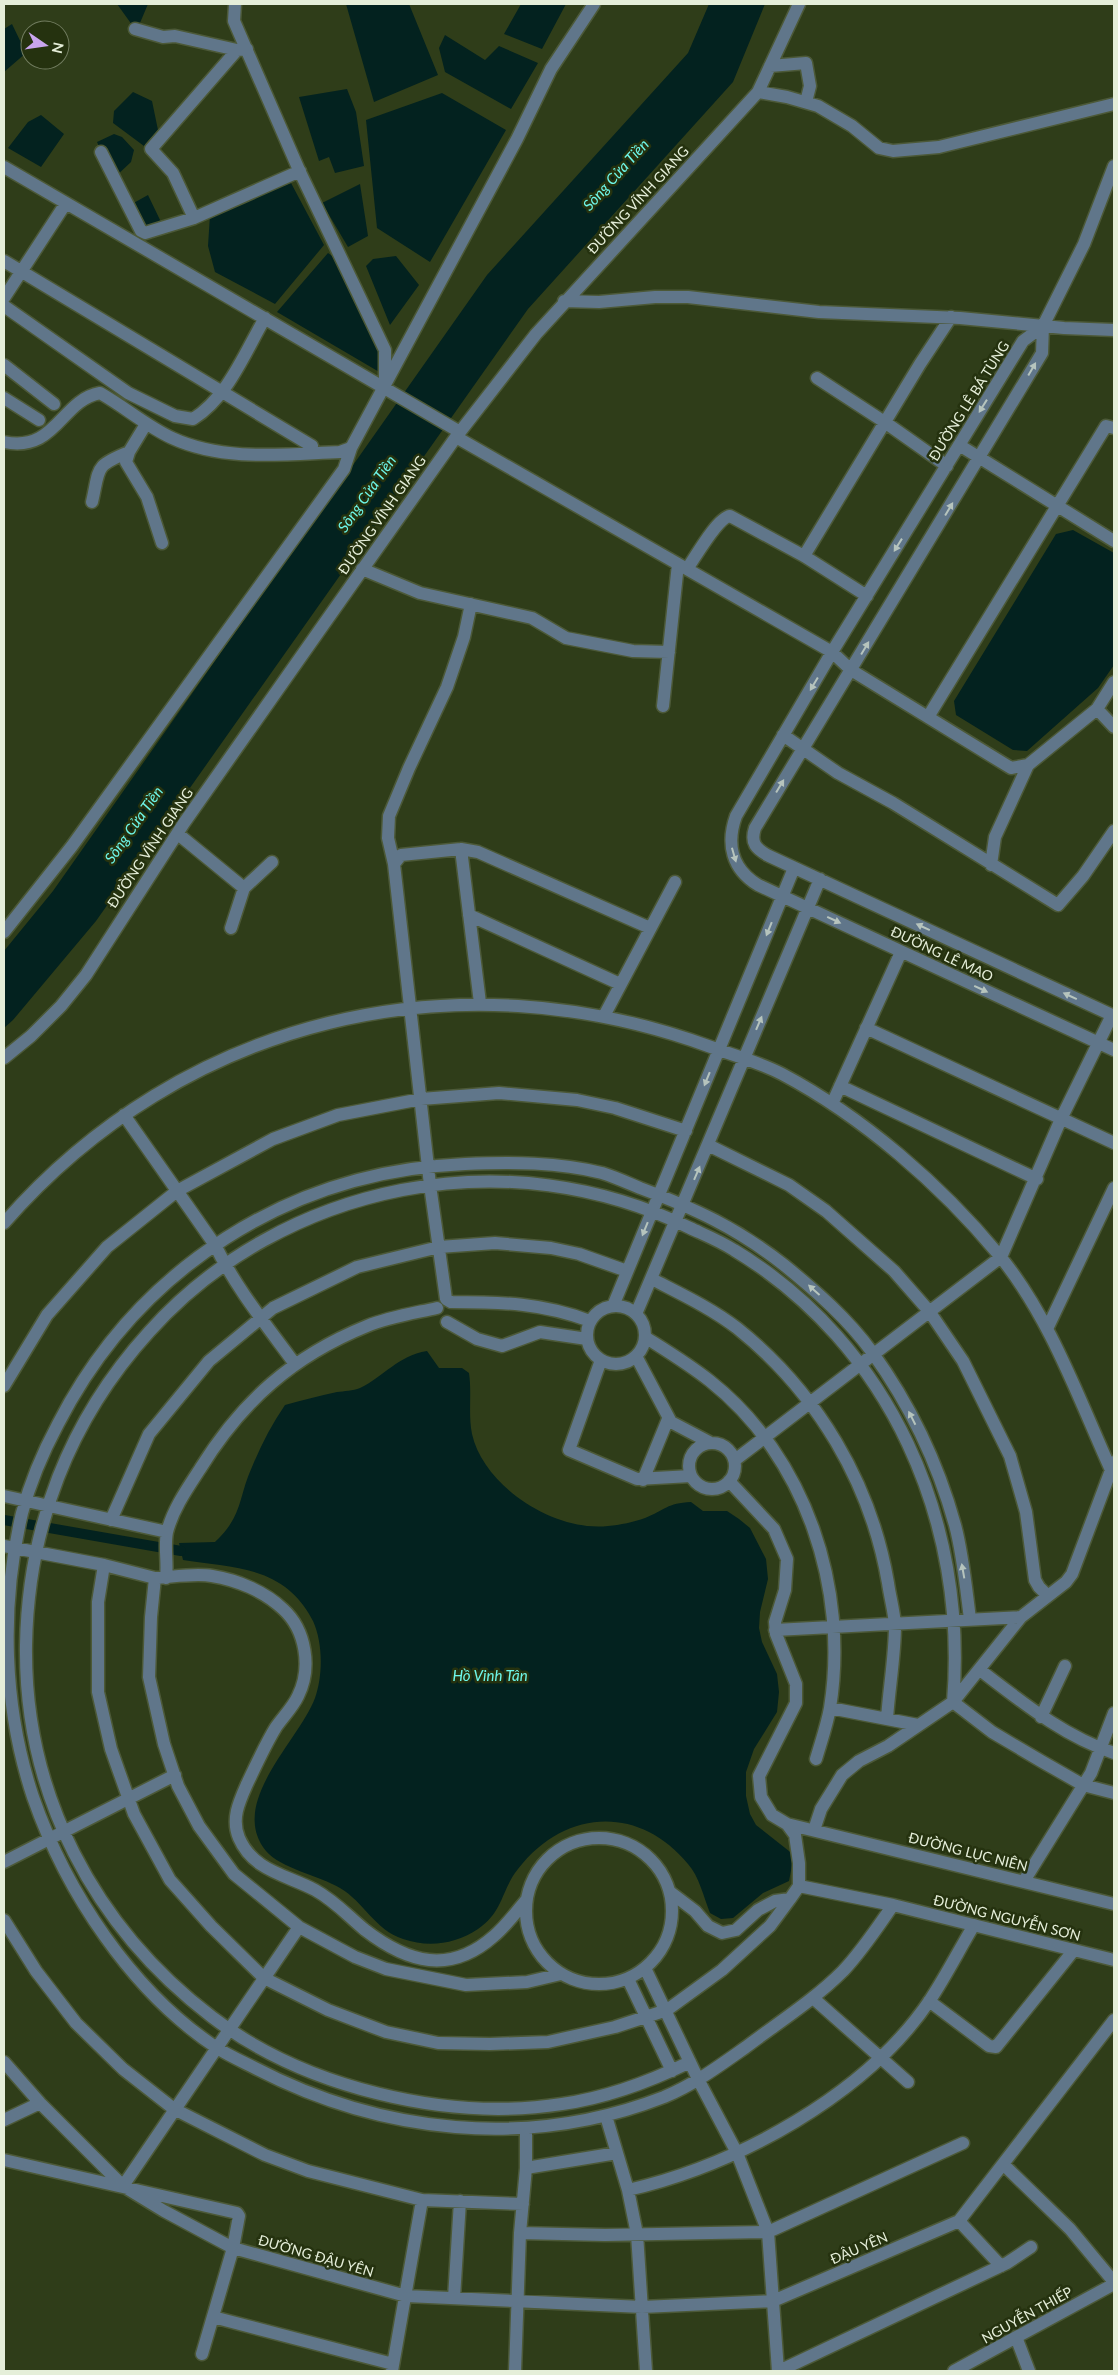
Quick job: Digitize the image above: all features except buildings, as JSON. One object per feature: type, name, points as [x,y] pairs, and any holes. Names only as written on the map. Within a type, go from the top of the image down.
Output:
[{"type":"street","points":[[235,4],[234,21],[242,50],[385,350],[390,390]]},
{"type":"street","points":[[4,932],[72,846],[344,469],[351,448],[390,390],[551,70],[594,4]]},
{"type":"street","name":"ĐƯỜNG VĨNH GIANG","points":[[4,1058],[31,1036],[55,1012],[86,975],[178,834],[362,570],[458,434],[536,334],[564,301],[758,92],[799,4]]},
{"type":"street","points":[[135,29],[163,37],[175,36],[242,50]]},
{"type":"street","points":[[194,218],[173,173],[151,149],[242,50]]},
{"type":"street","points":[[770,66],[806,63],[810,86],[806,102]]},
{"type":"street","points":[[758,92],[806,102],[852,126],[879,148],[893,151],[939,147],[1114,104]]},
{"type":"street","points":[[100,152],[143,233],[194,218],[300,171]]},
{"type":"street","points":[[4,167],[390,390],[448,424],[458,434],[832,652],[851,670],[1011,768],[1028,765]]},
{"type":"street","points":[[803,748],[1042,353],[1043,326],[1084,244],[1114,169]]},
{"type":"street","points":[[4,298],[66,203]]},
{"type":"street","points":[[4,261],[312,446]]},
{"type":"street","points":[[564,301],[599,302],[688,297],[820,312],[951,317],[1043,326],[1114,330]]},
{"type":"street","points":[[4,306],[128,393],[175,416],[194,419],[208,410],[222,393],[264,318]]},
{"type":"street","points":[[804,556],[920,364],[951,317]]},
{"type":"street","name":"ĐƯỜNG LÊ BÁ TÙNG","points":[[758,885],[742,873],[732,853],[731,836],[736,816],[832,652],[1023,341],[1043,326]]},
{"type":"street","points":[[4,365],[54,404]]},
{"type":"street","points":[[817,378],[947,466]]},
{"type":"street","points":[[4,442],[24,444],[48,434],[87,396],[100,393],[117,402],[146,424],[181,442],[228,453],[252,455],[340,452],[351,448]]},
{"type":"street","points":[[4,398],[39,420]]},
{"type":"street","points":[[146,424],[129,452],[127,465],[147,497],[162,543]]},
{"type":"street","points":[[928,718],[1106,426],[1114,428]]},
{"type":"street","points":[[959,445],[1114,541]]},
{"type":"street","points":[[92,502],[103,464],[129,452]]},
{"type":"street","points":[[663,706],[682,566],[716,526],[728,516],[804,556],[867,596]]},
{"type":"street","points":[[362,570],[409,590],[532,618],[566,638],[633,651],[669,652]]},
{"type":"street","points":[[471,604],[464,637],[448,687],[409,768],[389,816],[388,838],[394,864],[412,1007],[430,1185],[445,1297],[449,1302],[534,1304],[561,1310],[590,1321]]},
{"type":"street","points":[[991,864],[995,837],[1028,765],[1097,709],[1114,682]]},
{"type":"street","points":[[1097,709],[1114,727]]},
{"type":"street","points":[[783,735],[838,773],[893,804],[1058,905],[1083,876],[1114,831]]},
{"type":"street","name":"ĐƯỜNG LÊ MAO","points":[[803,748],[755,828],[753,843],[759,850],[1113,1016]]},
{"type":"street","points":[[178,834],[244,888]]},
{"type":"street","points":[[394,864],[402,855],[461,850],[486,855],[650,928]]},
{"type":"street","points":[[461,850],[480,1004]]},
{"type":"street","points":[[231,928],[244,888],[272,862]]},
{"type":"street","points":[[613,1306],[794,868]]},
{"type":"street","points":[[636,1314],[820,879]]},
{"type":"street","points":[[604,1016],[675,882]]},
{"type":"street","name":"ĐƯỜNG LÊ MAO","points":[[758,885],[1114,1050]]},
{"type":"street","points":[[469,915],[620,984]]},
{"type":"street","points":[[832,1104],[901,952]]},
{"type":"street","points":[[4,1224],[28,1196],[74,1153],[124,1114],[177,1082],[232,1055],[290,1033],[350,1017],[412,1007],[480,1004],[604,1016],[668,1032],[745,1058],[780,1073],[866,1127],[960,1210],[1001,1258],[1048,1329],[1113,1465],[1072,1574],[1066,1582],[1021,1617],[953,1702],[859,1762],[842,1775],[821,1809],[814,1830]]},
{"type":"street","points":[[735,1460],[810,1401],[1001,1258],[1061,1119],[1113,1016]]},
{"type":"street","points":[[866,1028],[1114,1144]]},
{"type":"street","points":[[840,1086],[1036,1179]]},
{"type":"street","points":[[4,1386],[47,1315],[107,1247],[177,1191],[273,1140],[300,1129],[338,1115],[421,1099],[460,1094],[538,1095],[616,1108],[686,1130]]},
{"type":"street","points":[[124,1114],[215,1245],[225,1265],[261,1318],[295,1364]]},
{"type":"street","points":[[708,1145],[789,1185],[826,1211],[894,1271],[929,1311],[963,1361],[1010,1456],[1026,1512],[1035,1580],[1047,1595]]},
{"type":"street","points":[[893,1905],[867,1943],[843,1971],[814,1998],[699,2081],[664,2096],[606,2116],[526,2128],[462,2128],[399,2121],[337,2104],[278,2080],[217,2048],[173,2012],[133,1972],[98,1928],[68,1879],[49,1839],[26,1774],[13,1718],[8,1662],[8,1605],[12,1544],[53,1434],[85,1377],[110,1342],[133,1315],[186,1266],[215,1245],[264,1215],[316,1192],[371,1175],[428,1165],[518,1161],[602,1173],[684,1204],[725,1223],[762,1248],[815,1290],[873,1354],[907,1408],[931,1456],[955,1527],[970,1619]]},
{"type":"street","points":[[690,2062],[672,2071],[613,2092],[565,2104],[498,2109],[447,2105],[389,2096],[333,2081],[279,2058],[229,2030],[180,1993],[138,1950],[101,1902],[71,1849],[48,1793],[33,1734],[26,1674],[27,1613],[37,1547],[46,1510],[65,1457],[93,1404],[127,1356],[167,1312],[225,1265],[262,1241],[315,1215],[372,1196],[430,1185],[476,1181],[522,1182],[577,1189],[613,1197],[653,1210],[732,1249],[780,1282],[822,1320],[860,1364],[898,1422],[926,1485],[946,1551],[955,1620],[953,1702]]},
{"type":"street","points":[[1048,1329],[1114,1188]]},
{"type":"street","points":[[111,1520],[149,1434],[209,1361],[273,1308],[357,1267],[439,1247],[467,1243],[523,1244],[578,1254],[627,1271]]},
{"type":"street","points":[[652,1279],[698,1302],[736,1328],[773,1361],[810,1401],[838,1445],[864,1493],[883,1555],[895,1624],[887,1719]]},
{"type":"street","points":[[613,1306],[621,1306],[636,1314],[642,1322],[644,1337],[642,1349],[636,1356],[620,1364],[610,1364],[601,1360],[589,1348],[587,1339],[590,1321],[604,1308],[613,1306]]},
{"type":"street","points":[[437,1308],[368,1325],[321,1348],[295,1364],[248,1404],[213,1448],[176,1508],[167,1536],[168,1564],[161,1578],[151,1617],[149,1677],[164,1744],[175,1775],[199,1826],[234,1874],[299,1927],[356,1957],[386,1969],[418,1977],[466,1984],[499,1984],[527,1982],[562,1974]]},
{"type":"street","points":[[447,1322],[477,1339],[502,1346],[540,1332],[587,1339]]},
{"type":"street","points":[[644,1337],[712,1382],[736,1406],[763,1437],[790,1475],[808,1512],[830,1592],[833,1627],[834,1664],[830,1708],[816,1759]]},
{"type":"street","points":[[636,1356],[668,1419],[709,1442],[725,1446],[735,1460],[735,1472],[729,1482],[720,1488],[709,1489],[698,1485],[691,1476],[689,1466],[691,1455],[699,1446],[709,1442]]},
{"type":"street","points":[[601,1360],[569,1450],[643,1480],[691,1476]]},
{"type":"street","points":[[85,1377],[104,1388]]},
{"type":"street","points":[[643,1480],[668,1419]]},
{"type":"street","points":[[104,1565],[98,1602],[98,1692],[111,1749],[134,1814],[170,1880],[211,1926],[264,1978],[328,2010],[386,2032],[438,2043],[548,2042],[615,2027],[667,2010],[722,1970],[770,1926],[799,1886],[799,1863],[795,1835],[787,1824],[772,1815],[761,1797],[760,1776],[796,1703],[796,1684],[775,1630],[775,1622],[785,1590],[787,1560],[774,1529],[729,1482]]},
{"type":"street","points":[[4,1496],[25,1506],[111,1520],[167,1536]]},
{"type":"street","points":[[12,1544],[37,1547],[161,1578],[211,1576],[246,1586],[276,1602],[290,1616],[303,1639],[306,1668],[298,1696],[276,1728],[236,1807],[236,1823],[239,1838],[259,1864],[314,1890],[342,1907],[364,1929],[389,1947],[413,1959],[440,1961],[468,1953],[494,1936],[527,1899]]},
{"type":"street","points":[[775,1630],[1021,1617]]},
{"type":"street","points":[[1041,1717],[1065,1666]]},
{"type":"street","points":[[980,1670],[1041,1717],[1114,1753]]},
{"type":"street","points":[[953,1702],[992,1732],[1083,1785],[1114,1793]]},
{"type":"street","points":[[830,1708],[918,1725]]},
{"type":"street","points":[[1024,1881],[1091,1772],[1114,1713]]},
{"type":"street","points":[[4,1862],[175,1775]]},
{"type":"street","name":"ĐƯỜNG LỤC NIÊN","points":[[787,1824],[1114,1904]]},
{"type":"street","points":[[590,1838],[611,1839],[640,1850],[658,1869],[670,1892],[672,1913],[668,1934],[660,1952],[645,1968],[628,1979],[597,1985],[577,1981],[562,1974],[543,1958],[532,1940],[527,1920],[527,1899],[534,1879],[553,1855],[570,1844],[590,1838]]},
{"type":"street","name":"ĐƯỜNG NGUYỄN SƠN","points":[[799,1886],[893,1905],[1114,1960]]},
{"type":"street","points":[[670,1892],[695,1911],[708,1926],[722,1933],[736,1930],[758,1910],[775,1901],[790,1899]]},
{"type":"street","points":[[4,1920],[36,1971],[76,2022],[123,2069],[174,2109],[284,2162],[422,2200],[523,2204]]},
{"type":"street","points":[[628,2190],[667,2181],[737,2153],[766,2138],[820,2105],[879,2057],[901,2035],[929,2001],[974,1925]]},
{"type":"street","points":[[123,2186],[299,1927]]},
{"type":"street","points":[[929,2001],[989,2046],[996,2047],[1074,1950]]},
{"type":"street","points":[[645,1968],[667,2010],[699,2081],[737,2153],[768,2232],[778,2371],[1001,2266],[1031,2247]]},
{"type":"street","points":[[628,1979],[672,2071]]},
{"type":"street","points":[[814,1998],[908,2082]]},
{"type":"street","name":"ĐẬU YÊN","points":[[516,2300],[642,2307],[774,2301],[959,2221],[1114,2020]]},
{"type":"street","points":[[4,2062],[40,2103],[123,2186]]},
{"type":"street","points":[[4,2120],[40,2103]]},
{"type":"street","points":[[497,2128],[498,2109]]},
{"type":"street","points":[[606,2116],[628,2190],[637,2234],[646,2371]]},
{"type":"street","points":[[514,2371],[516,2300],[526,2168],[526,2128]]},
{"type":"street","points":[[520,2233],[768,2232],[963,2143]]},
{"type":"street","points":[[526,2168],[617,2153]]},
{"type":"street","points":[[4,2160],[237,2213],[240,2220],[202,2354]]},
{"type":"street","points":[[1003,2164],[1070,2229],[1114,2283]]},
{"type":"street","name":"ĐƯỜNG ĐẬU YÊN","points":[[123,2186],[164,2211],[233,2248],[406,2296],[516,2300]]},
{"type":"street","points":[[213,2317],[392,2367],[422,2200]]},
{"type":"street","points":[[454,2298],[460,2201]]},
{"type":"street","points":[[959,2221],[1001,2266]]},
{"type":"street","name":"NGUYỄN THIẾP","points":[[954,2371],[1114,2283]]},
{"type":"street","points":[[1016,2337],[1030,2371]]},
{"type":"water","points":[[117,4],[148,4],[137,30],[135,29]]},
{"type":"water","points":[[346,4],[409,4],[438,75],[374,102]]},
{"type":"water","points":[[521,4],[566,4],[542,49],[504,34]]},
{"type":"water","name":"Sông Cửa Tiền","points":[[709,4],[765,4],[733,82],[528,309],[96,921],[13,1020],[4,1028],[4,951],[53,891],[487,275],[688,53]]},
{"type":"water","points":[[12,24],[20,41],[20,58],[4,72],[4,29]]},
{"type":"water","points":[[445,35],[485,60],[499,46],[538,63],[511,109],[445,72],[439,48]]},
{"type":"water","points":[[347,89],[356,112],[364,166],[335,173],[329,157],[319,161],[299,97]]},
{"type":"water","points":[[133,92],[152,101],[158,130],[144,146],[113,123],[114,111]]},
{"type":"water","points":[[442,93],[506,130],[430,262],[377,228],[366,120]]},
{"type":"water","points":[[41,115],[64,134],[41,167],[8,148],[28,122]]},
{"type":"water","points":[[114,134],[122,137],[134,150],[131,162],[114,178],[97,142]]},
{"type":"water","points":[[291,183],[324,245],[275,304],[215,272],[208,246],[210,215]]},
{"type":"water","points":[[360,184],[368,236],[348,247],[322,203]]},
{"type":"water","points":[[148,195],[161,222],[144,227],[130,205]]},
{"type":"water","points":[[328,253],[335,258],[382,351],[381,373],[277,312]]},
{"type":"water","points":[[396,256],[419,285],[390,325],[366,266],[373,259]]},
{"type":"water","points":[[1073,530],[1114,553],[1114,665],[1098,688],[1027,751],[1013,750],[956,715],[954,701],[1056,534]]},
{"type":"water","name":"Hồ Vinh Tân","points":[[427,1351],[439,1368],[462,1368],[469,1373],[472,1434],[479,1453],[491,1472],[506,1488],[545,1514],[566,1522],[587,1526],[608,1526],[636,1521],[671,1505],[691,1502],[703,1511],[727,1511],[750,1528],[766,1559],[768,1579],[760,1612],[759,1628],[762,1642],[777,1674],[779,1692],[777,1712],[754,1749],[746,1772],[746,1796],[750,1814],[756,1825],[794,1855],[789,1881],[763,1893],[733,1918],[721,1919],[710,1913],[692,1869],[669,1845],[647,1831],[625,1823],[602,1822],[579,1825],[557,1834],[537,1849],[518,1869],[512,1877],[498,1908],[486,1922],[478,1929],[460,1938],[432,1944],[413,1942],[393,1935],[377,1923],[356,1901],[340,1888],[290,1867],[272,1857],[266,1851],[256,1832],[255,1813],[260,1793],[282,1753],[307,1715],[315,1698],[321,1669],[319,1639],[309,1613],[291,1592],[277,1582],[269,1577],[243,1569],[183,1560],[179,1543],[215,1542],[231,1524],[259,1451],[285,1405],[360,1388],[407,1357]]},
{"type":"waterway","points":[[4,1520],[181,1551]]}]
